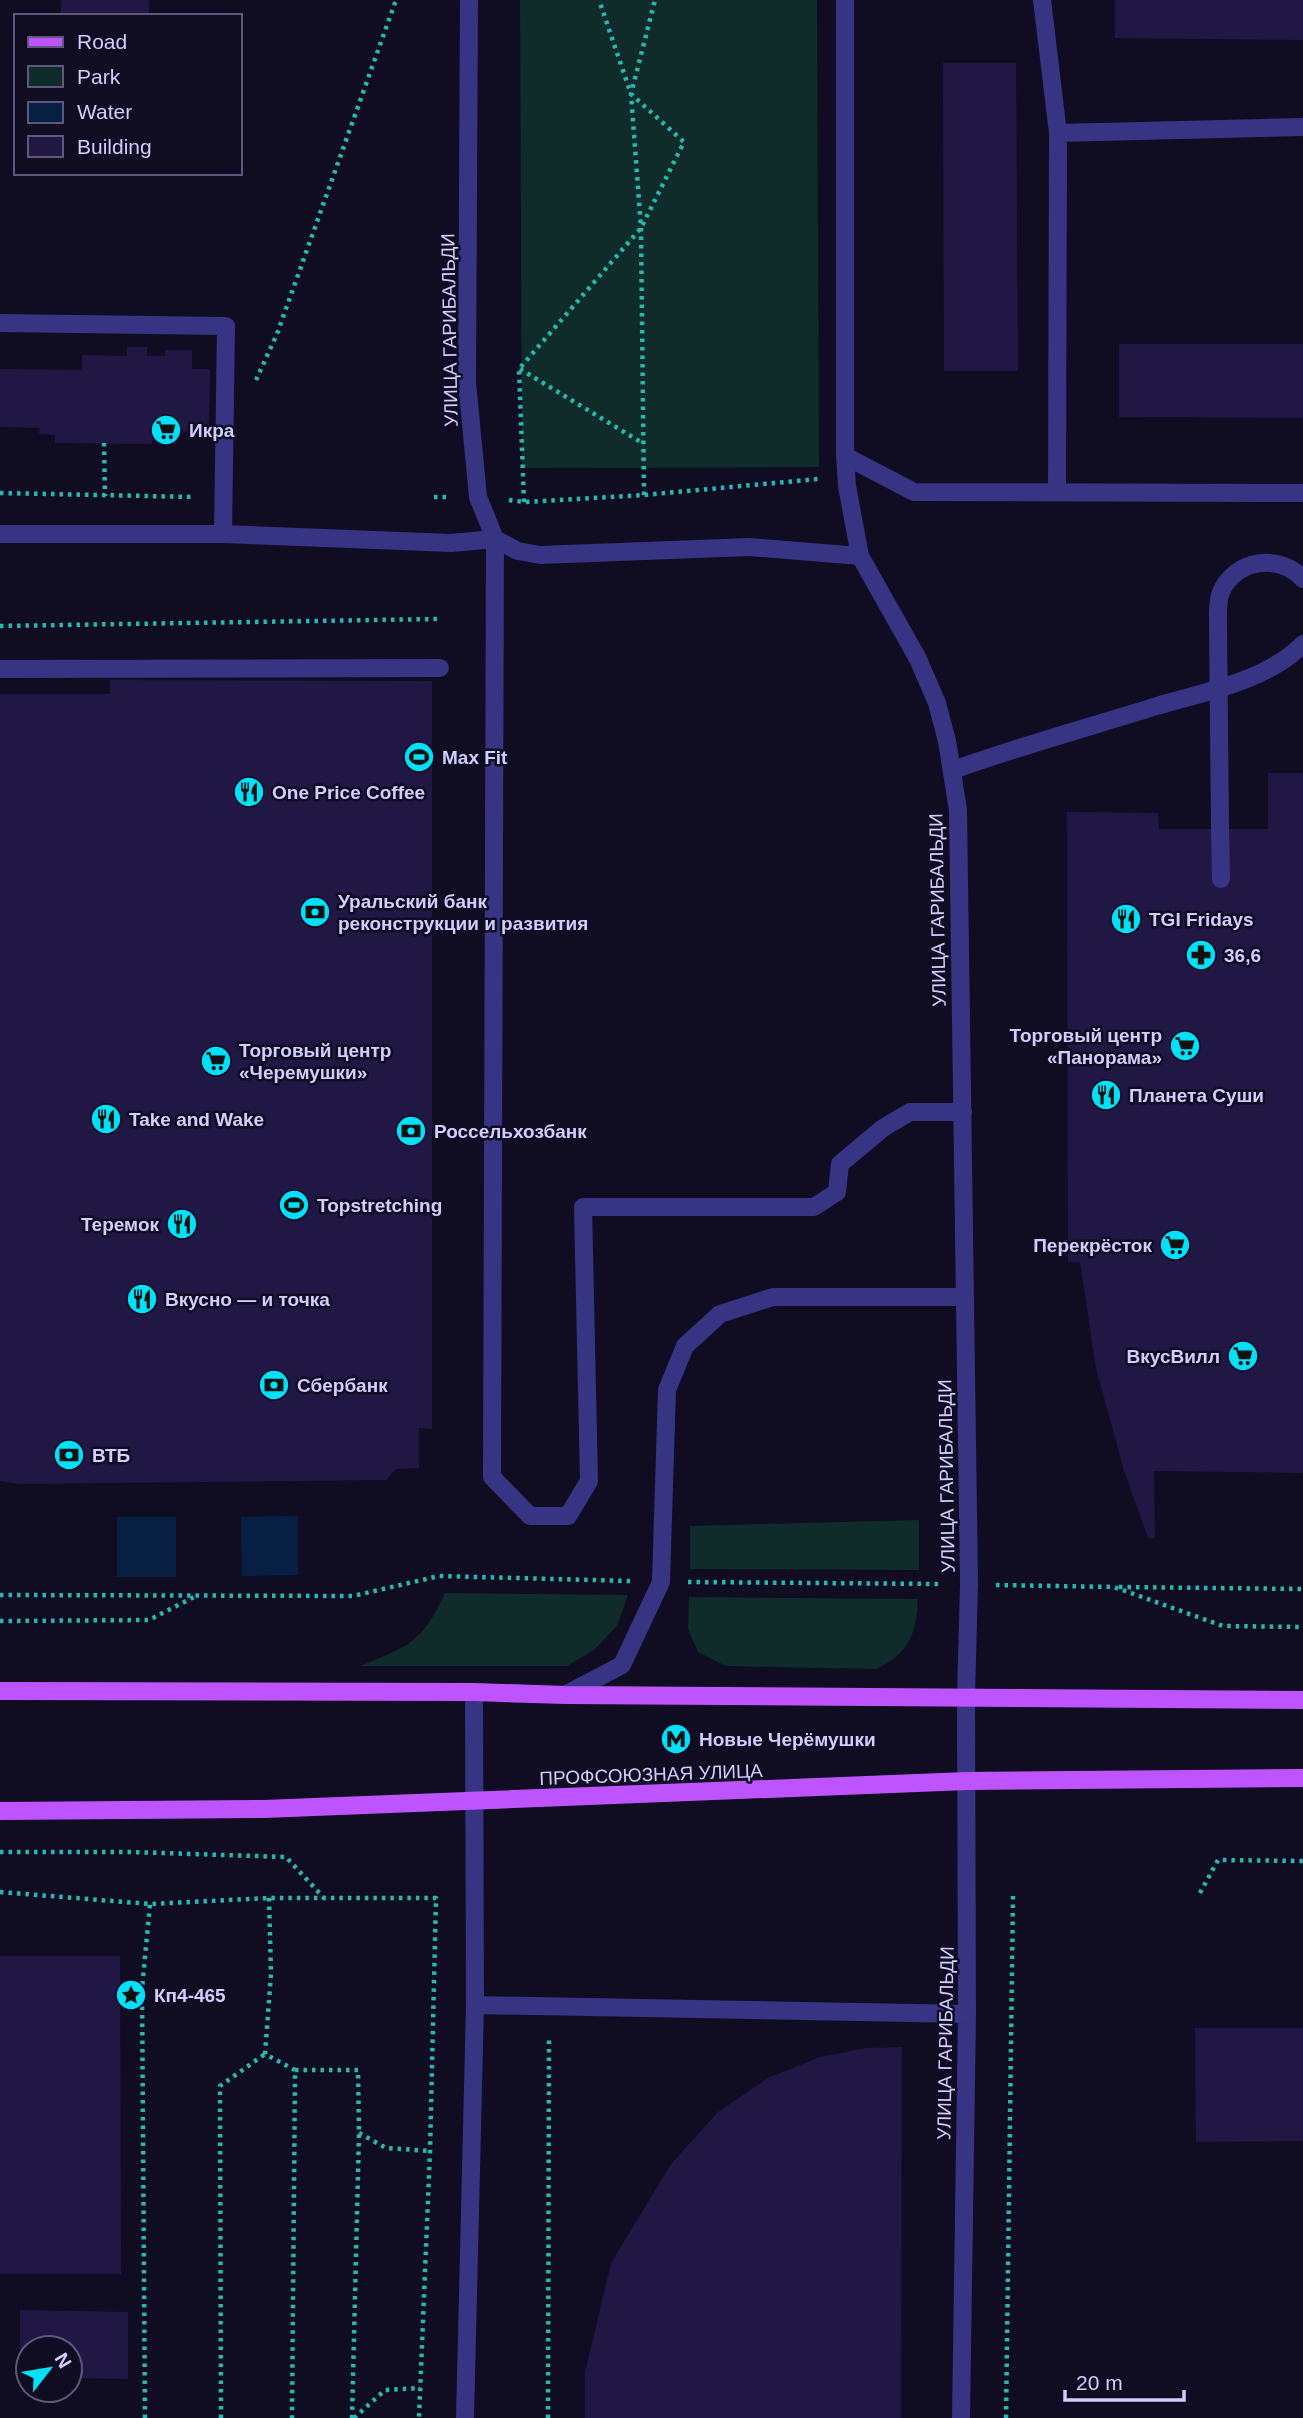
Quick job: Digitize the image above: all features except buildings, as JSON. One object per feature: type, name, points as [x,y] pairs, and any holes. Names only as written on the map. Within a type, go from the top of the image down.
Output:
[{"type":"main road","points":[[0,1691],[474,1692],[565,1695],[1303,1700]]},
{"type":"main road","name":"ПРОФСОЮЗНАЯ УЛИЦА","points":[[0,1811],[264,1809],[967,1781],[1303,1778]]},
{"type":"street","name":"УЛИЦА ГАРИБАЛЬДИ","points":[[469,0],[467,382],[478,497],[495,539]]},
{"type":"street","name":"УЛИЦА ГАРИБАЛЬДИ","points":[[845,0],[847,486],[860,556],[918,659],[937,703],[953,770],[958,810],[969,1584],[966,1697],[967,2014],[961,2418]]},
{"type":"street","points":[[1042,0],[1058,133],[1057,492]]},
{"type":"street","points":[[1058,133],[1303,127]]},
{"type":"street","points":[[0,323],[226,326],[223,534]]},
{"type":"street","points":[[845,457],[914,492],[1303,493]]},
{"type":"street","points":[[0,534],[223,534],[450,543],[495,539],[518,551],[540,555],[749,547],[860,556]]},
{"type":"street","points":[[495,539],[492,1478],[530,1516],[568,1516],[589,1481],[583,1208],[814,1207],[837,1192],[840,1164],[883,1128],[910,1112],[963,1112]]},
{"type":"street","points":[[1221,879],[1218,607],[1221,592],[1229,579],[1252,564],[1278,563],[1303,579]]},
{"type":"street","points":[[953,770],[1031,743],[1225,688],[1297,649]]},
{"type":"street","points":[[0,669],[440,667]]},
{"type":"street","points":[[565,1695],[622,1665],[661,1581],[667,1390],[685,1346],[720,1314],[772,1297],[965,1297]]},
{"type":"street","points":[[466,2418],[475,2006],[474,1692]]},
{"type":"street","points":[[475,2006],[967,2014]]},
{"type":"path","points":[[251,392],[277,334],[396,0]]},
{"type":"path","points":[[599,0],[631,94],[640,228],[645,495]]},
{"type":"path","points":[[631,94],[655,0]]},
{"type":"path","points":[[524,502],[519,369],[640,228],[684,142],[631,94]]},
{"type":"path","points":[[519,369],[644,444]]},
{"type":"path","points":[[104,443],[105,496]]},
{"type":"path","points":[[435,497],[478,497],[524,502],[645,495],[816,479],[847,486]]},
{"type":"path","points":[[0,493],[199,497]]},
{"type":"path","points":[[0,626],[437,619]]},
{"type":"path","points":[[0,1595],[353,1596],[439,1576],[891,1584]]},
{"type":"path","points":[[1009,1586],[1303,1589]]},
{"type":"path","points":[[1114,1587],[1223,1626],[1303,1627]]},
{"type":"path","points":[[0,1621],[149,1620],[199,1594]]},
{"type":"path","points":[[0,1852],[77,1851],[286,1857],[325,1898]]},
{"type":"path","points":[[1200,1893],[1217,1860],[1303,1861]]},
{"type":"path","points":[[0,1892],[150,1904],[269,1898],[436,1898],[430,2151],[419,2418]]},
{"type":"path","points":[[1006,2418],[1013,1896]]},
{"type":"path","points":[[221,2418],[220,2087],[265,2054],[271,1974],[269,1898]]},
{"type":"path","points":[[145,2418],[142,1989],[150,1904]]},
{"type":"path","points":[[548,2418],[549,2039]]},
{"type":"path","points":[[265,2054],[295,2070],[358,2070],[353,2418]]},
{"type":"path","points":[[292,2418],[295,2070]]},
{"type":"path","points":[[359,2133],[386,2148],[430,2151]]},
{"type":"path","points":[[353,2418],[385,2389],[420,2388]]},
{"type":"green space","points":[[520,0],[817,0],[819,467],[522,468]]},
{"type":"green space","points":[[919,1520],[919,1570],[690,1569],[690,1526]]},
{"type":"green space","points":[[445,1593],[628,1595],[617,1626],[594,1650],[567,1666],[360,1666],[412,1641],[429,1623]]},
{"type":"green space","points":[[689,1597],[918,1599],[916,1622],[909,1641],[896,1657],[876,1669],[726,1666],[698,1652],[688,1629]]},
{"type":"water","points":[[298,1516],[298,1575],[242,1576],[241,1517]]},
{"type":"water","points":[[117,1517],[176,1517],[176,1577],[117,1577]]},
{"type":"place","name":"Икра","points":[[166,430]]},
{"type":"place","name":"Max Fit","points":[[419,757]]},
{"type":"place","name":"One Price Coffee","points":[[249,792]]},
{"type":"place","name":"Уральский банк реконструкции и развития","points":[[315,912]]},
{"type":"place","name":"TGI Fridays","points":[[1126,919]]},
{"type":"place","name":"36,6","points":[[1201,955]]},
{"type":"place","name":"Торговый центр «Панорама»","points":[[1185,1046]]},
{"type":"place","name":"Торговый центр «Черемушки»","points":[[216,1061]]},
{"type":"place","name":"Планета Суши","points":[[1106,1095]]},
{"type":"place","name":"Take and Wake","points":[[106,1119]]},
{"type":"place","name":"Россельхозбанк","points":[[411,1131]]},
{"type":"place","name":"Topstretching","points":[[294,1205]]},
{"type":"place","name":"Теремок","points":[[182,1224]]},
{"type":"place","name":"Перекрёсток","points":[[1175,1245]]},
{"type":"place","name":"Вкусно — и точка","points":[[142,1299]]},
{"type":"place","name":"ВкусВилл","points":[[1243,1356]]},
{"type":"place","name":"Сбербанк","points":[[274,1385]]},
{"type":"place","name":"ВТБ","points":[[69,1455]]},
{"type":"place","name":"Новые Черёмушки","points":[[676,1739]]},
{"type":"place","name":"Кп4-465","points":[[131,1995]]}]
